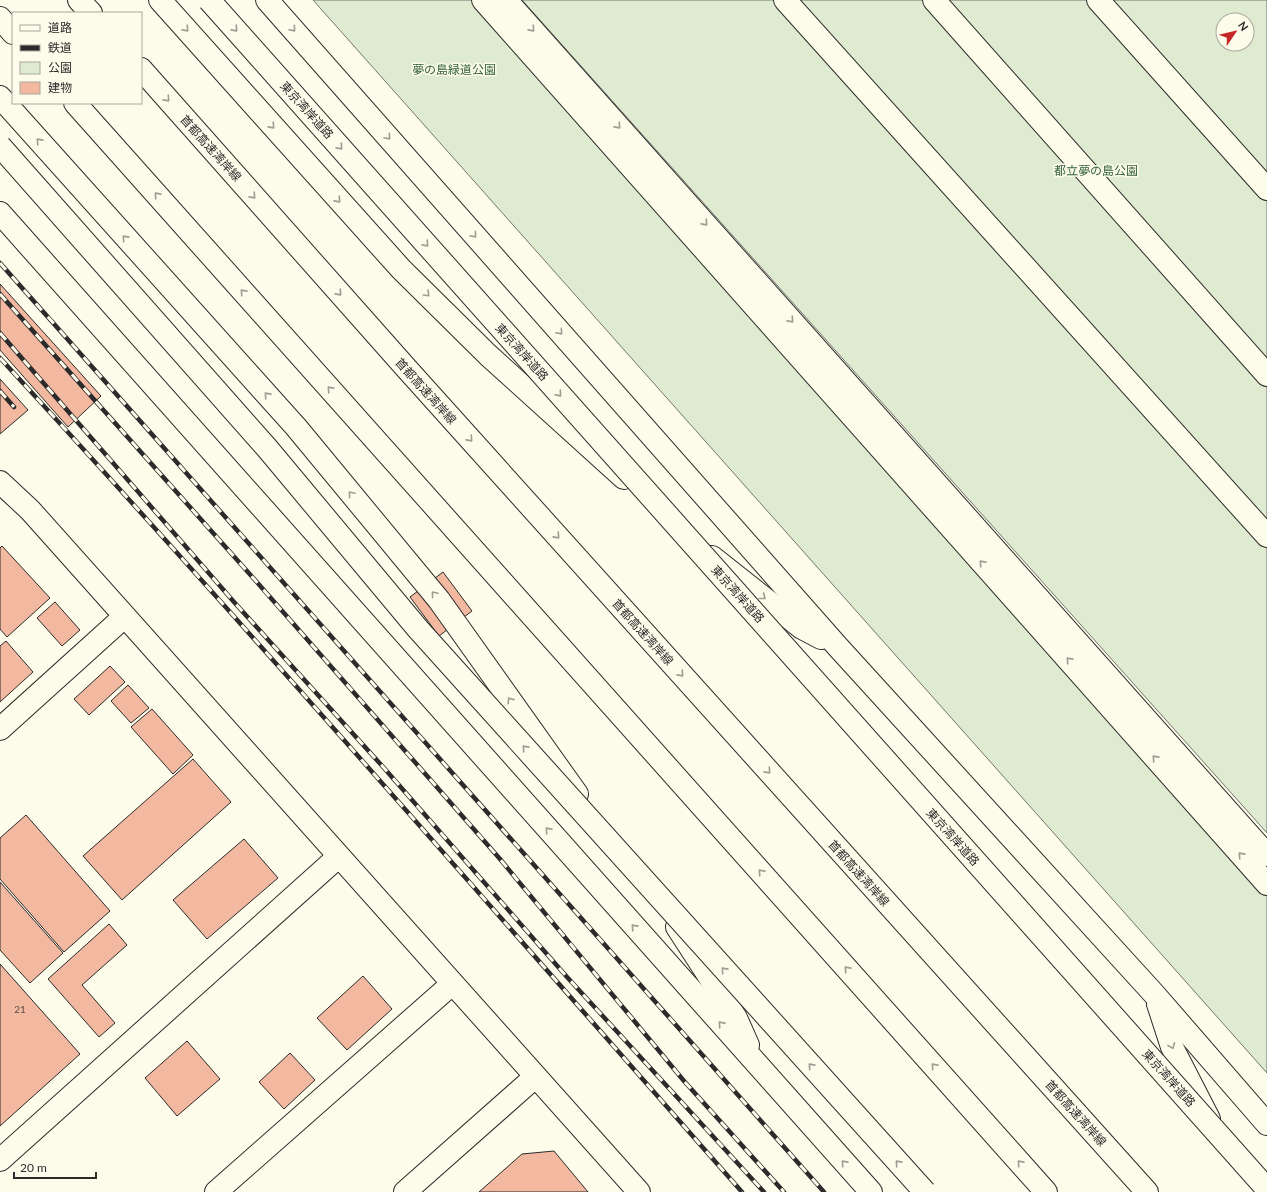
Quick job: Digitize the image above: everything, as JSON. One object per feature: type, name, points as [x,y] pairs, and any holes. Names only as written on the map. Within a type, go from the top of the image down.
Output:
[{"type":"main road","points":[[79,0],[90,12]]},
{"type":"main road","points":[[160,0],[401,269],[494,360],[708,553],[802,628],[838,647]]},
{"type":"main road","name":"東京湾岸道路","points":[[209,0],[1267,1189]]},
{"type":"main road","points":[[267,0],[838,647],[1156,996],[1267,1124]]},
{"type":"main road","points":[[483,0],[1267,884]]},
{"type":"main road","points":[[506,0],[1267,855]]},
{"type":"main road","points":[[785,0],[1267,536]]},
{"type":"main road","points":[[934,0],[1267,375]]},
{"type":"main road","points":[[1098,0],[1267,189]]},
{"type":"main road","points":[[0,18],[12,32]]},
{"type":"main road","name":"首都高速湾岸線","points":[[142,71],[406,369],[1147,1192]]},
{"type":"main road","points":[[0,97],[296,427],[439,600],[573,788],[682,934],[736,1018],[759,1067]]},
{"type":"main road","points":[[76,104],[1046,1192]]},
{"type":"main road","points":[[0,146],[267,448],[423,635],[925,1192]]},
{"type":"main road","points":[[0,213],[870,1192]]},
{"type":"main road","points":[[0,482],[30,510],[639,1192]]},
{"type":"main road","points":[[0,729],[124,617]]},
{"type":"main road","points":[[0,1160],[338,856]]},
{"type":"main road","points":[[216,1192],[452,984]]},
{"type":"main road","points":[[1156,996],[1172,1047],[1222,1143],[1261,1192]]},
{"type":"main road","points":[[405,1192],[535,1077]]},
{"type":"green space","name":"夢の島緑道公園","points":[[313,0],[474,0],[1267,894],[1267,1073]]},
{"type":"green space","name":"都立夢の島公園","points":[[522,0],[1267,0],[1267,833]]},
{"type":"building","points":[[0,284],[101,396],[68,427],[0,350]]},
{"type":"building","points":[[0,379],[28,410],[0,434]]},
{"type":"building","points":[[2,546],[50,598],[7,637],[0,629],[0,548]]},
{"type":"building","points":[[443,572],[472,611],[439,636],[410,597]]},
{"type":"building","points":[[55,602],[80,630],[62,646],[37,618]]},
{"type":"building","points":[[6,641],[33,672],[0,702],[0,646]]},
{"type":"building","points":[[110,666],[125,682],[89,715],[74,699]]},
{"type":"building","points":[[128,685],[149,708],[131,723],[111,701]]},
{"type":"building","points":[[152,709],[193,755],[173,774],[131,727]]},
{"type":"building","points":[[193,759],[231,802],[122,900],[83,856]]},
{"type":"building","points":[[26,815],[110,911],[64,952],[0,879],[0,838]]},
{"type":"building","points":[[244,839],[278,878],[207,939],[173,900]]},
{"type":"building","points":[[0,882],[63,953],[30,983],[0,950]]},
{"type":"building","points":[[109,924],[127,945],[82,985],[115,1023],[99,1037],[48,979]]},
{"type":"building","points":[[0,964],[80,1054],[0,1126]]},
{"type":"building","points":[[363,976],[392,1009],[347,1050],[317,1018]]},
{"type":"building","points":[[187,1041],[220,1079],[177,1116],[145,1078]]},
{"type":"building","points":[[290,1053],[315,1080],[284,1109],[259,1082]]},
{"type":"building","points":[[554,1151],[588,1192],[479,1192],[522,1154]]},
{"type":"railway","points":[[0,263],[824,1192]]},
{"type":"railway","points":[[0,294],[255,580],[500,859],[684,1081],[784,1192]]},
{"type":"railway","points":[[0,333],[234,602],[384,768],[567,977],[764,1192]]},
{"type":"railway","points":[[0,358],[281,669],[742,1192]]},
{"type":"railway","points":[[0,391],[14,407]]}]
